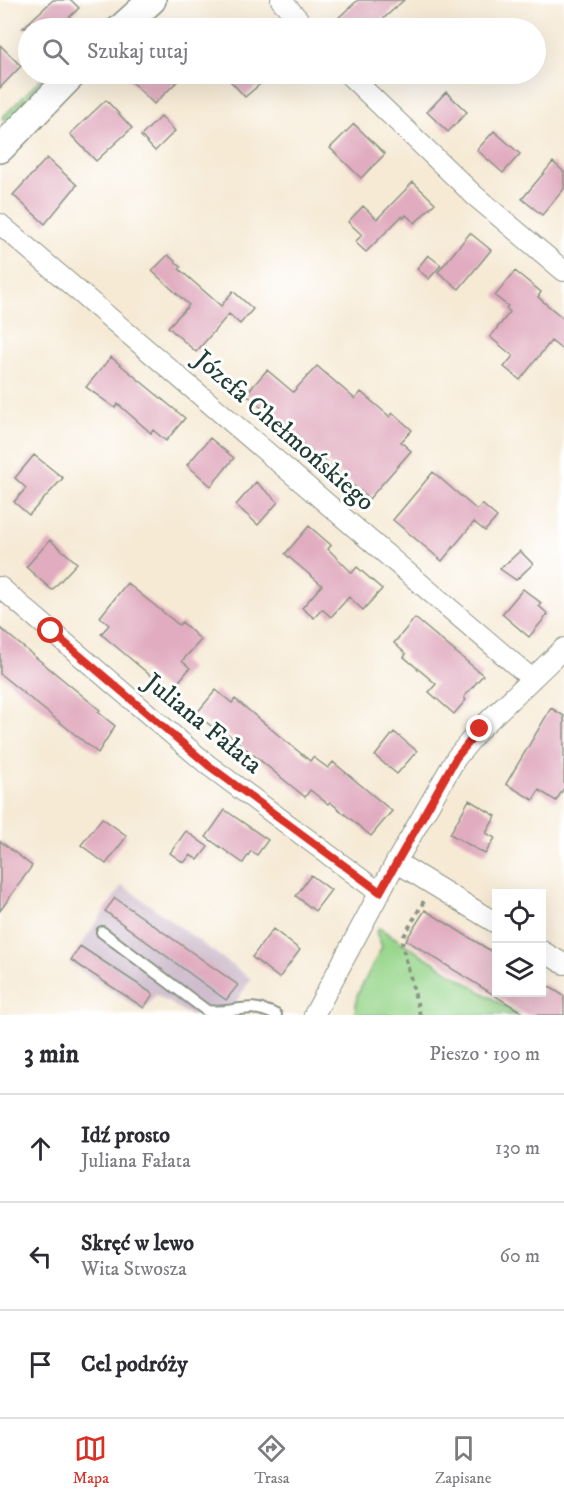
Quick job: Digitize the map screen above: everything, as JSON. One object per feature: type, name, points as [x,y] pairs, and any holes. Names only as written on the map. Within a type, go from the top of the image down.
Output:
[{"type":"street","points":[[132,18],[152,0]]},
{"type":"street","points":[[281,0],[297,18]]},
{"type":"street","points":[[0,149],[64,84]]},
{"type":"street","points":[[358,84],[466,189],[564,271]]},
{"type":"street","name":"Józefa Chełmońskiego","points":[[0,224],[532,679]]},
{"type":"street","name":"Juliana Fałata","points":[[0,587],[208,765],[380,892]]},
{"type":"street","points":[[314,1015],[396,862],[456,758],[480,729],[564,648]]},
{"type":"street","points":[[396,862],[492,921]]},
{"type":"street","points":[[546,953],[564,964]]},
{"type":"lane","points":[[102,932],[207,1011],[218,1013],[255,1007],[276,1015]]},
{"type":"path","points":[[420,1015],[402,944],[404,936],[433,885]]},
{"type":"shaded area","points":[[122,885],[251,979],[227,1015],[190,1015],[156,995],[143,1011],[69,963]]},
{"type":"green space","points":[[36,84],[47,85],[9,125],[2,118]]},
{"type":"green space","points":[[379,928],[519,1015],[355,1015],[357,995],[382,947],[376,932]]},
{"type":"building","points":[[53,0],[71,0],[79,8],[68,18],[34,18]]},
{"type":"building","points":[[358,0],[404,0],[384,18],[338,18]]},
{"type":"building","points":[[0,45],[18,63],[18,69],[0,88]]},
{"type":"building","points":[[134,84],[175,84],[154,104]]},
{"type":"building","points":[[233,84],[260,84],[245,97]]},
{"type":"building","points":[[446,92],[467,112],[448,132],[427,112]]},
{"type":"building","points":[[106,100],[132,128],[96,161],[70,134]]},
{"type":"building","points":[[161,116],[175,131],[155,151],[141,136]]},
{"type":"building","points":[[354,124],[385,154],[361,178],[330,148]]},
{"type":"building","points":[[494,131],[520,154],[503,173],[477,150]]},
{"type":"building","points":[[47,158],[77,185],[45,224],[13,195]]},
{"type":"building","points":[[553,162],[564,172],[564,189],[542,215],[522,199]]},
{"type":"building","points":[[413,182],[435,203],[415,223],[406,215],[404,218],[402,216],[366,252],[355,242],[362,235],[348,222],[363,206],[377,219]]},
{"type":"building","points":[[470,233],[491,250],[459,289],[438,272]]},
{"type":"building","points":[[168,255],[181,267],[179,269],[221,306],[233,291],[253,309],[240,324],[229,314],[196,352],[168,327],[189,305],[152,271]]},
{"type":"building","points":[[428,255],[441,265],[429,279],[417,269]]},
{"type":"building","points":[[515,271],[541,292],[538,297],[564,319],[564,351],[551,341],[520,380],[504,367],[513,356],[490,337],[510,312],[506,308],[508,306],[495,296]]},
{"type":"building","points":[[111,357],[185,418],[166,441],[153,430],[151,433],[118,404],[115,408],[86,387]]},
{"type":"building","points":[[317,366],[355,399],[361,392],[390,417],[393,413],[412,430],[401,442],[411,451],[369,499],[246,394],[267,370],[293,392]]},
{"type":"building","points":[[210,438],[234,458],[211,486],[187,465]]},
{"type":"building","points":[[34,455],[63,478],[29,515],[14,502],[26,488],[15,478]]},
{"type":"building","points":[[433,472],[477,510],[482,504],[497,517],[485,531],[474,522],[442,561],[393,520]]},
{"type":"building","points":[[256,482],[278,502],[258,525],[236,505]]},
{"type":"building","points":[[309,526],[331,545],[328,549],[352,573],[357,567],[382,589],[363,610],[349,597],[331,617],[322,609],[314,618],[302,608],[322,585],[285,554]]},
{"type":"building","points":[[50,540],[77,563],[52,590],[26,567]]},
{"type":"building","points":[[520,551],[533,564],[516,580],[500,569]]},
{"type":"building","points":[[127,583],[179,625],[182,622],[201,640],[182,661],[190,668],[170,692],[101,634],[109,625],[100,617]]},
{"type":"building","points":[[523,589],[541,603],[539,606],[548,614],[529,637],[502,614]]},
{"type":"building","points":[[415,618],[483,675],[464,697],[466,700],[454,714],[429,692],[436,684],[404,657],[406,654],[394,643]]},
{"type":"building","points":[[0,628],[100,710],[98,712],[115,726],[98,753],[0,674]]},
{"type":"building","points":[[216,690],[232,703],[235,699],[310,761],[313,757],[328,768],[333,762],[392,811],[371,836],[330,802],[328,804],[310,790],[305,797],[228,734],[225,737],[196,714]]},
{"type":"building","points":[[551,708],[564,716],[564,788],[556,801],[539,790],[533,800],[506,784]]},
{"type":"building","points":[[394,732],[417,751],[397,774],[375,756]]},
{"type":"building","points":[[469,800],[496,816],[486,833],[495,838],[485,854],[450,834]]},
{"type":"building","points":[[225,810],[268,840],[257,855],[251,851],[243,863],[206,837]]},
{"type":"building","points":[[102,818],[127,836],[106,864],[81,845]]},
{"type":"building","points":[[186,831],[208,847],[198,860],[190,855],[184,863],[170,853]]},
{"type":"building","points":[[0,841],[32,866],[0,911]]},
{"type":"building","points":[[311,875],[331,890],[315,911],[296,896]]},
{"type":"building","points":[[115,898],[238,985],[226,1000],[105,911]]},
{"type":"building","points":[[425,910],[492,952],[492,994],[406,940]]},
{"type":"building","points":[[273,929],[300,950],[279,978],[252,957]]},
{"type":"building","points":[[80,946],[153,994],[144,1008],[71,960]]},
{"type":"building","points":[[546,985],[564,996],[564,1015],[526,1015],[497,997],[546,997]]},
{"type":"route","points":[[51,631],[208,765],[380,892],[456,758],[480,729]]}]
